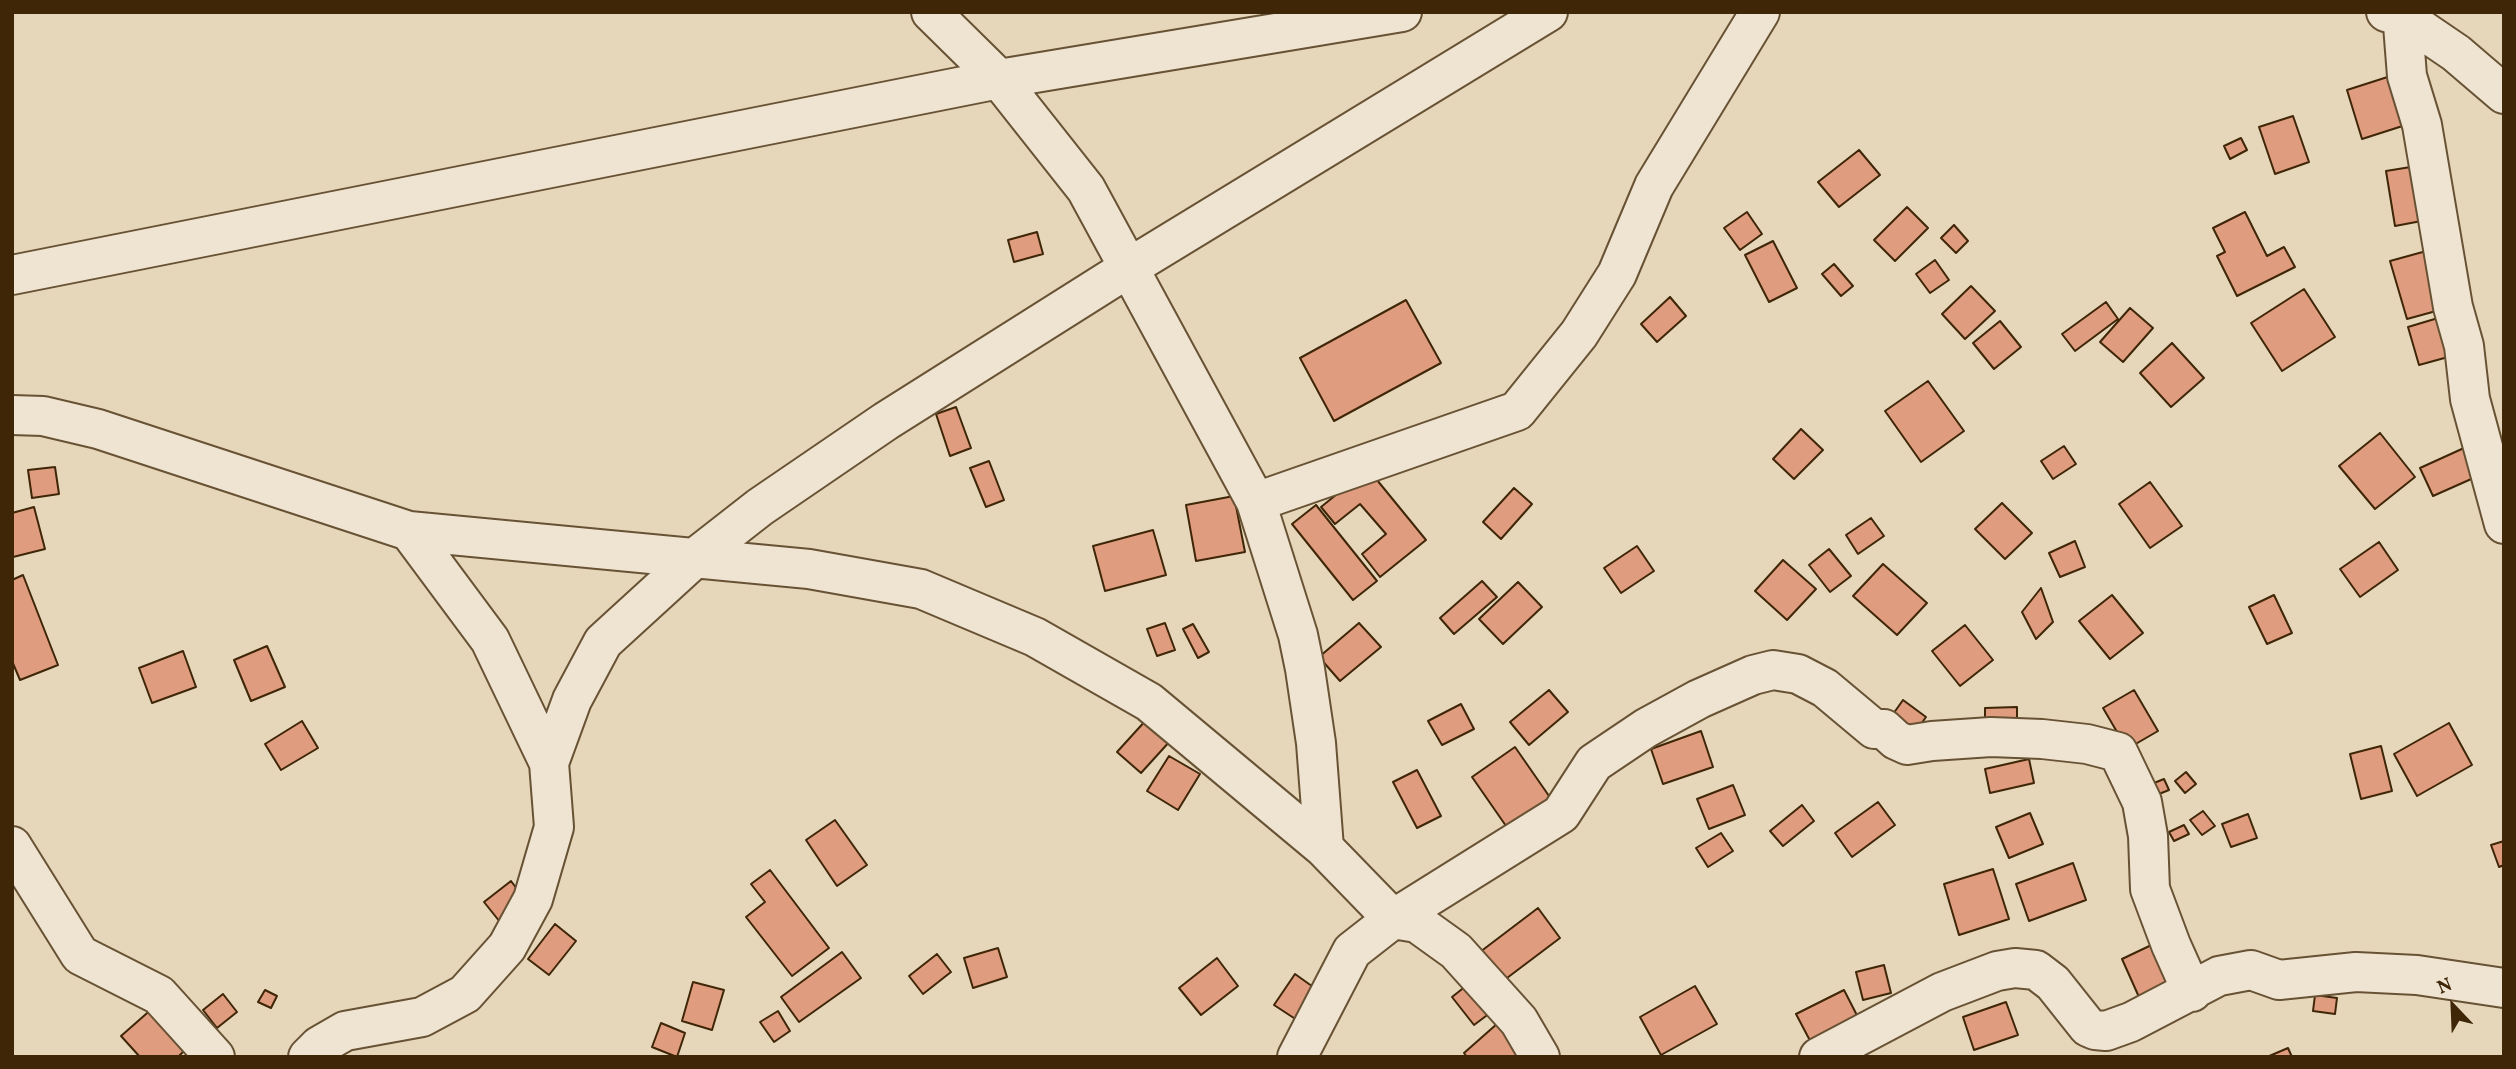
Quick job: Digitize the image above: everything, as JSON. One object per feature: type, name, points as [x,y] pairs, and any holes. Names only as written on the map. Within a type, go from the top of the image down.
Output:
[{"type":"street","points":[[931,12],[999,79],[1086,190],[1256,502],[1298,635],[1305,669],[1316,743],[1324,848]]},
{"type":"street","points":[[12,275],[999,79],[1402,12]]},
{"type":"street","points":[[549,763],[572,700],[603,642],[696,556],[760,507],[874,429],[1130,267],[1548,12]]},
{"type":"street","points":[[1256,502],[1517,411],[1579,334],[1617,274],[1654,186],[1760,12]]},
{"type":"street","points":[[2397,14],[2456,52],[2504,94]]},
{"type":"street","points":[[2397,14],[2407,76],[2422,125],[2453,307],[2464,346],[2470,399],[2504,524]]},
{"type":"street","points":[[12,415],[43,415],[98,429],[409,531],[696,556],[809,569],[921,589],[1035,637],[1149,702],[1324,848],[1393,919],[1418,923],[1456,951],[1519,1021],[1540,1057]]},
{"type":"street","points":[[308,1057],[320,1046],[345,1031],[422,1017],[465,994],[507,947],[533,899],[554,827],[549,763],[490,640],[409,531]]},
{"type":"street","points":[[1297,1057],[1352,951],[1393,919],[1561,814],[1594,763],[1646,728],[1699,699],[1753,675],[1773,670],[1798,674],[1825,688],[1874,729],[1884,729],[1896,740],[1907,745],[1992,737],[2042,738],[2087,744],[2118,752],[2142,802],[2148,836],[2150,889],[2192,992]]},
{"type":"street","points":[[12,846],[80,955],[159,995],[215,1057]]},
{"type":"street","points":[[1819,1057],[1942,992],[1997,971],[2015,968],[2036,970],[2053,983],[2088,1027],[2106,1031],[2131,1022],[2220,976],[2251,970],[2279,981],[2356,972],[2417,975],[2504,988]]},
{"type":"building","points":[[2400,73],[2415,122],[2362,139],[2347,90]]},
{"type":"building","points":[[2293,116],[2309,162],[2275,174],[2259,127]]},
{"type":"building","points":[[2241,138],[2247,150],[2230,159],[2224,146]]},
{"type":"building","points":[[1859,150],[1880,175],[1839,207],[1818,182]]},
{"type":"building","points":[[2423,165],[2432,219],[2395,226],[2386,171]]},
{"type":"building","points":[[1907,207],[1928,228],[1895,261],[1874,240]]},
{"type":"building","points":[[1747,212],[1762,234],[1740,250],[1724,228]]},
{"type":"building","points":[[2245,212],[2267,256],[2284,247],[2295,267],[2237,296],[2217,256],[2225,252],[2213,228]]},
{"type":"building","points":[[1954,225],[1968,241],[1956,253],[1941,238]]},
{"type":"building","points":[[1037,232],[1043,254],[1014,262],[1008,240]]},
{"type":"building","points":[[1773,241],[1797,288],[1769,302],[1745,255]]},
{"type":"building","points":[[2430,250],[2447,308],[2407,319],[2390,261]]},
{"type":"building","points":[[1935,260],[1949,280],[1930,293],[1916,274]]},
{"type":"building","points":[[1834,264],[1853,286],[1841,296],[1822,274]]},
{"type":"building","points":[[1971,286],[1995,311],[1965,339],[1942,314]]},
{"type":"building","points":[[2304,289],[2335,337],[2282,371],[2251,323]]},
{"type":"building","points":[[1670,297],[1686,316],[1657,342],[1641,324]]},
{"type":"building","points":[[1406,300],[1441,363],[1334,421],[1300,358]]},
{"type":"building","points":[[2106,302],[2118,319],[2075,351],[2062,334]]},
{"type":"building","points":[[2130,308],[2153,328],[2123,362],[2100,342]]},
{"type":"building","points":[[2448,315],[2459,354],[2419,365],[2408,327]]},
{"type":"building","points":[[2000,321],[2021,347],[1994,369],[1973,343]]},
{"type":"building","points":[[2172,343],[2204,378],[2171,407],[2140,373]]},
{"type":"building","points":[[1928,381],[1964,431],[1921,462],[1885,411]]},
{"type":"building","points":[[956,407],[971,448],[950,456],[936,414]]},
{"type":"building","points":[[1801,429],[1823,450],[1794,479],[1773,459]]},
{"type":"building","points":[[2380,433],[2415,477],[2375,509],[2339,466]]},
{"type":"building","points":[[2475,443],[2487,472],[2433,496],[2420,468]]},
{"type":"building","points":[[2064,446],[2076,464],[2053,479],[2041,461]]},
{"type":"building","points":[[989,461],[1004,500],[986,507],[970,468]]},
{"type":"building","points":[[55,467],[59,494],[32,498],[28,470]]},
{"type":"building","points":[[1368,469],[1426,540],[1380,577],[1362,554],[1386,534],[1360,504],[1335,524],[1321,507]]},
{"type":"building","points":[[2150,482],[2182,526],[2150,548],[2119,504]]},
{"type":"building","points":[[1514,488],[1532,504],[1501,539],[1483,522]]},
{"type":"building","points":[[1234,496],[1245,552],[1196,561],[1186,505]]},
{"type":"building","points":[[2002,503],[2032,533],[2005,559],[1975,529]]},
{"type":"building","points":[[1316,505],[1377,581],[1353,600],[1292,524]]},
{"type":"building","points":[[34,507],[45,549],[13,557],[12,513]]},
{"type":"building","points":[[1871,518],[1884,536],[1858,554],[1846,535]]},
{"type":"building","points":[[1153,530],[1166,575],[1105,591],[1093,546]]},
{"type":"building","points":[[2075,541],[2085,567],[2060,577],[2049,553]]},
{"type":"building","points":[[2379,542],[2398,570],[2360,597],[2340,569]]},
{"type":"building","points":[[1637,546],[1654,571],[1621,593],[1604,568]]},
{"type":"building","points":[[1829,549],[1851,576],[1830,592],[1809,565]]},
{"type":"building","points":[[1783,560],[1816,589],[1787,620],[1755,591]]},
{"type":"building","points":[[1883,564],[1927,603],[1897,635],[1853,596]]},
{"type":"building","points":[[23,575],[58,665],[20,680],[12,661],[12,580]]},
{"type":"building","points":[[1482,581],[1497,597],[1454,634],[1440,618]]},
{"type":"building","points":[[1518,582],[1542,607],[1503,644],[1479,619]]},
{"type":"building","points":[[2041,588],[2053,622],[2036,639],[2022,612]]},
{"type":"building","points":[[2112,595],[2143,633],[2110,659],[2079,621]]},
{"type":"building","points":[[2274,595],[2292,633],[2267,644],[2249,607]]},
{"type":"building","points":[[1165,623],[1175,650],[1157,656],[1147,629]]},
{"type":"building","points":[[1359,623],[1381,647],[1340,681],[1319,657]]},
{"type":"building","points":[[1193,624],[1209,652],[1198,658],[1183,629]]},
{"type":"building","points":[[1965,625],[1993,660],[1960,686],[1932,651]]},
{"type":"building","points":[[267,646],[285,687],[251,701],[234,660]]},
{"type":"building","points":[[183,651],[196,687],[152,703],[139,668]]},
{"type":"building","points":[[1549,690],[1568,712],[1529,745],[1510,722]]},
{"type":"building","points":[[2134,690],[2158,731],[2127,749],[2103,708]]},
{"type":"building","points":[[1903,700],[1926,717],[1909,741],[1886,724]]},
{"type":"building","points":[[1461,704],[1474,729],[1442,745],[1428,721]]},
{"type":"building","points":[[2017,707],[2017,732],[1985,732],[1985,708]]},
{"type":"building","points":[[1147,719],[1171,740],[1141,773],[1117,752]]},
{"type":"building","points":[[302,721],[318,748],[281,770],[265,744]]},
{"type":"building","points":[[2449,723],[2472,765],[2417,796],[2394,754]]},
{"type":"building","points":[[1701,731],[1713,767],[1663,784],[1651,749]]},
{"type":"building","points":[[2381,746],[2392,791],[2361,799],[2350,754]]},
{"type":"building","points":[[1515,747],[1556,806],[1513,836],[1472,777]]},
{"type":"building","points":[[1169,756],[1200,774],[1178,810],[1147,791]]},
{"type":"building","points":[[2029,759],[2034,783],[1990,793],[1985,769]]},
{"type":"building","points":[[1417,770],[1441,816],[1417,828],[1393,782]]},
{"type":"building","points":[[2186,772],[2196,784],[2185,793],[2175,781]]},
{"type":"building","points":[[2164,779],[2169,790],[2159,794],[2154,783]]},
{"type":"building","points":[[1733,785],[1745,815],[1709,829],[1697,799]]},
{"type":"building","points":[[1878,802],[1895,825],[1852,857],[1835,833]]},
{"type":"building","points":[[1802,805],[1814,821],[1783,846],[1770,831]]},
{"type":"building","points":[[2203,811],[2215,826],[2202,835],[2190,820]]},
{"type":"building","points":[[2030,813],[2043,844],[2009,858],[1996,827]]},
{"type":"building","points":[[2248,814],[2257,838],[2231,847],[2222,824]]},
{"type":"building","points":[[835,820],[867,865],[837,886],[806,840]]},
{"type":"building","points":[[2184,825],[2189,834],[2174,841],[2169,832]]},
{"type":"building","points":[[1721,833],[1733,851],[1708,867],[1696,848]]},
{"type":"building","points":[[2504,841],[2504,865],[2499,867],[2491,845]]},
{"type":"building","points":[[2073,863],[2086,900],[2029,921],[2016,884]]},
{"type":"building","points":[[1993,869],[2009,919],[1959,935],[1944,884]]},
{"type":"building","points":[[770,870],[829,948],[792,976],[746,917],[765,902],[751,884]]},
{"type":"building","points":[[511,881],[526,901],[500,922],[484,902]]},
{"type":"building","points":[[1538,908],[1560,938],[1503,981],[1480,952]]},
{"type":"building","points":[[555,924],[576,941],[549,975],[528,959]]},
{"type":"building","points":[[2162,940],[2184,987],[2143,1006],[2122,959]]},
{"type":"building","points":[[998,948],[1007,977],[973,988],[964,958]]},
{"type":"building","points":[[842,952],[861,978],[799,1022],[781,997]]},
{"type":"building","points":[[937,954],[951,972],[923,994],[909,976]]},
{"type":"building","points":[[1217,958],[1238,986],[1201,1015],[1179,988]]},
{"type":"building","points":[[1884,965],[1891,993],[1863,1000],[1856,972]]},
{"type":"building","points":[[1295,974],[1323,994],[1303,1024],[1274,1005]]},
{"type":"building","points":[[693,982],[724,990],[712,1030],[682,1021]]},
{"type":"building","points":[[1471,982],[1494,1010],[1474,1025],[1452,997]]},
{"type":"building","points":[[1695,986],[1717,1024],[1661,1055],[1640,1017]]},
{"type":"building","points":[[265,990],[277,996],[271,1008],[258,1002]]},
{"type":"building","points":[[1844,990],[1863,1027],[1816,1052],[1796,1014]]},
{"type":"building","points":[[223,994],[237,1012],[217,1028],[203,1010]]},
{"type":"building","points":[[2315,995],[2337,998],[2335,1014],[2313,1011]]},
{"type":"building","points":[[2006,1002],[2018,1035],[1974,1050],[1963,1017]]},
{"type":"building","points":[[154,1007],[189,1046],[178,1057],[140,1057],[121,1036]]},
{"type":"building","points":[[778,1011],[790,1031],[774,1042],[760,1022]]},
{"type":"building","points":[[661,1023],[685,1033],[677,1057],[652,1047]]},
{"type":"building","points":[[1498,1023],[1527,1057],[1467,1057],[1464,1053]]},
{"type":"building","points":[[2288,1048],[2292,1057],[2267,1057]]}]
